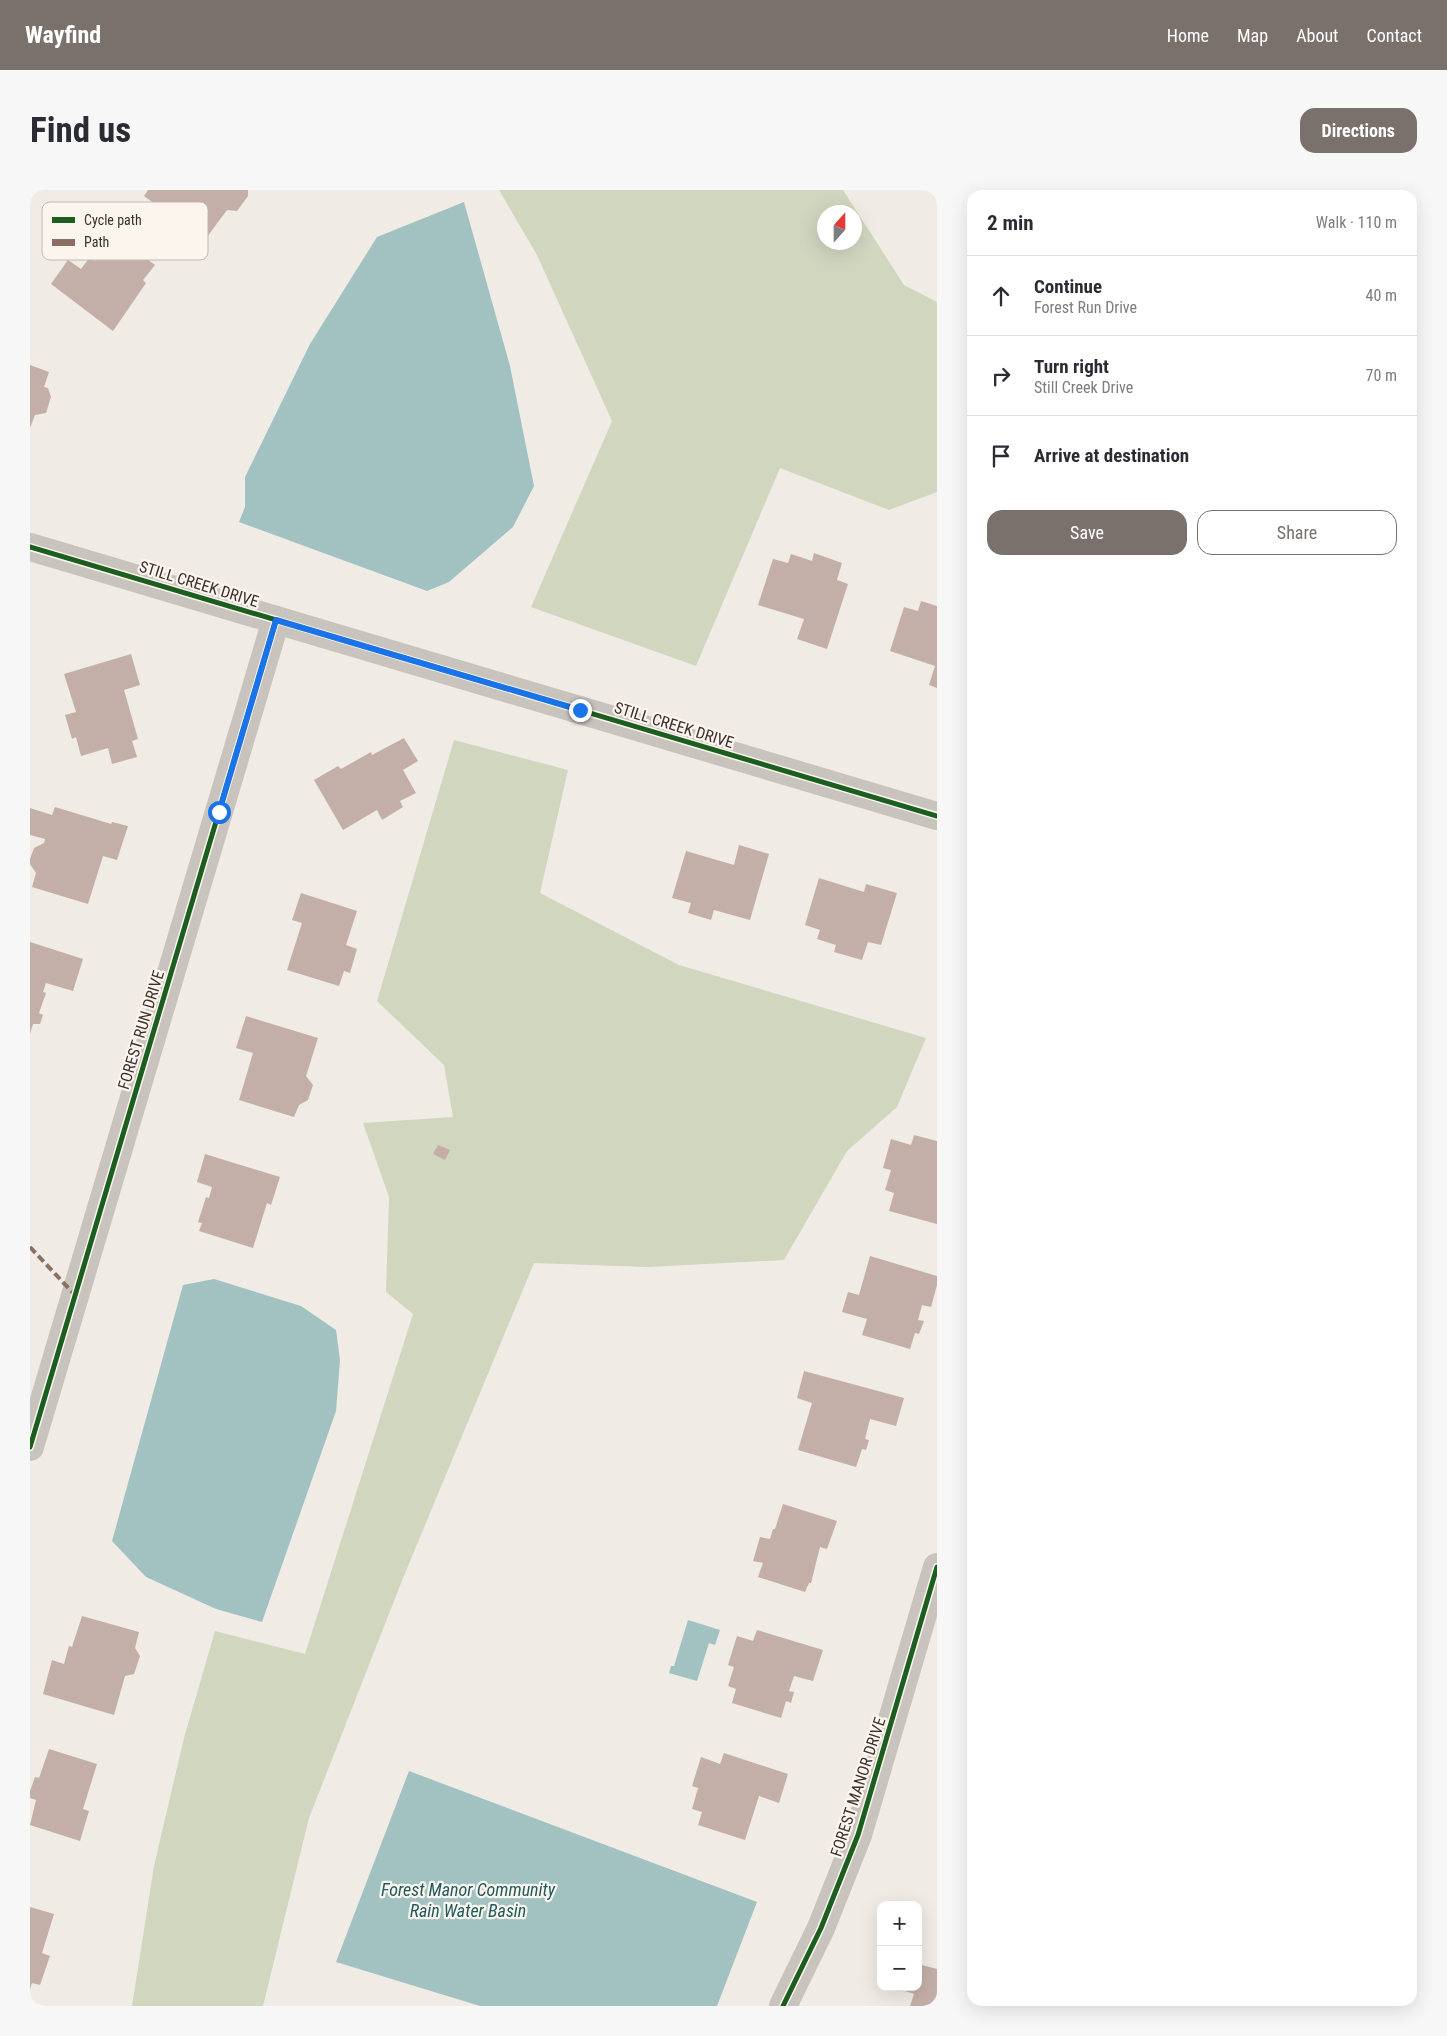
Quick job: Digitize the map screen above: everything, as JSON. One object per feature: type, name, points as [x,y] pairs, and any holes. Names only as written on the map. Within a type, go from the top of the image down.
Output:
[{"type":"street","name":"STILL CREEK DRIVE","points":[[30,547],[937,816]]},
{"type":"street","name":"FOREST RUN DRIVE","points":[[30,1448],[276,620]]},
{"type":"street","name":"FOREST MANOR DRIVE","points":[[783,2006],[822,1928],[858,1836],[937,1567]]},
{"type":"green space","points":[[499,190],[843,190],[853,205],[817,205],[817,250],[862,250],[862,220],[904,285],[937,302],[937,492],[889,510],[780,468],[696,666],[531,607],[612,421],[537,255]]},
{"type":"green space","points":[[454,740],[568,770],[540,893],[679,965],[926,1038],[897,1107],[847,1151],[784,1260],[648,1267],[534,1263],[403,1578],[309,1818],[263,2006],[132,2006],[154,1866],[184,1738],[215,1631],[305,1654],[413,1314],[386,1292],[389,1197],[363,1123],[453,1117],[444,1065],[377,1001]]},
{"type":"water","points":[[464,202],[510,366],[534,486],[513,527],[449,582],[427,591],[239,522],[245,507],[245,477],[310,344],[377,237]]},
{"type":"water","points":[[214,1279],[301,1306],[336,1330],[340,1360],[336,1411],[262,1622],[216,1609],[146,1577],[112,1541],[183,1285]]},
{"type":"water","points":[[688,1620],[720,1630],[715,1645],[709,1643],[697,1681],[669,1673],[671,1666],[674,1666]]},
{"type":"water","name":"Forest Manor Community Rain Water Basin","points":[[409,1771],[757,1902],[717,2006],[480,2006],[336,1962]]},
{"type":"building","points":[[148,190],[248,190],[248,196],[237,211],[227,210],[208,236],[208,202],[152,202],[144,196]]},
{"type":"building","points":[[68,260],[81,269],[88,260],[148,260],[155,265],[143,280],[146,283],[113,331],[51,284]]},
{"type":"building","points":[[30,365],[49,372],[44,387],[48,388],[51,397],[46,413],[35,415],[30,428]]},
{"type":"building","points":[[814,553],[842,563],[837,580],[848,584],[827,649],[797,639],[804,619],[758,605],[773,559],[788,563],[791,554],[812,561]]},
{"type":"building","points":[[921,601],[937,606],[937,688],[929,685],[935,666],[890,651],[904,607],[918,611]]},
{"type":"building","points":[[131,654],[140,685],[124,690],[138,739],[132,741],[137,757],[112,764],[108,748],[81,756],[76,737],[72,739],[65,715],[76,712],[64,674]]},
{"type":"building","points":[[404,738],[418,761],[403,770],[416,793],[400,801],[403,807],[382,820],[377,810],[343,830],[314,780],[338,766],[341,769],[371,752],[372,755]]},
{"type":"building","points":[[55,807],[111,824],[112,822],[128,826],[117,860],[103,856],[88,904],[32,887],[36,873],[30,864],[30,859],[34,848],[44,843],[45,839],[30,835],[30,808],[52,815]]},
{"type":"building","points":[[739,845],[769,854],[750,920],[714,910],[711,920],[688,913],[691,903],[672,898],[686,851],[734,865]]},
{"type":"building","points":[[819,878],[864,892],[866,884],[897,893],[881,945],[868,942],[862,960],[834,952],[836,945],[817,939],[820,930],[805,925]]},
{"type":"building","points":[[301,893],[357,911],[346,945],[357,949],[350,973],[344,971],[339,986],[287,970],[302,923],[292,920]]},
{"type":"building","points":[[30,942],[83,959],[73,991],[46,983],[43,992],[46,993],[39,1013],[43,1015],[40,1024],[33,1024],[30,1034]]},
{"type":"building","points":[[246,1016],[318,1038],[306,1076],[313,1085],[308,1100],[299,1105],[294,1117],[239,1100],[253,1053],[236,1048]]},
{"type":"building","points":[[914,1135],[937,1141],[937,1224],[889,1211],[894,1193],[885,1190],[891,1170],[883,1168],[891,1139],[911,1145]]},
{"type":"building","points":[[438,1145],[450,1150],[445,1160],[433,1154]]},
{"type":"building","points":[[205,1154],[280,1177],[271,1205],[267,1203],[253,1248],[199,1231],[202,1223],[198,1222],[206,1197],[209,1198],[212,1187],[197,1182]]},
{"type":"building","points":[[870,1256],[937,1276],[937,1285],[931,1307],[922,1305],[918,1320],[924,1321],[919,1334],[915,1333],[910,1349],[862,1335],[867,1319],[842,1312],[848,1292],[859,1295]]},
{"type":"building","points":[[804,1371],[904,1398],[896,1426],[870,1419],[865,1439],[869,1440],[866,1450],[862,1449],[856,1467],[798,1450],[812,1403],[797,1398]]},
{"type":"building","points":[[783,1504],[837,1521],[827,1549],[820,1547],[811,1583],[809,1583],[805,1592],[758,1577],[763,1563],[753,1561],[760,1537],[770,1539]]},
{"type":"building","points":[[82,1616],[139,1632],[135,1648],[140,1656],[134,1674],[125,1676],[114,1715],[43,1694],[52,1660],[64,1664],[69,1646],[72,1647]]},
{"type":"building","points":[[757,1630],[823,1650],[813,1681],[794,1676],[789,1691],[794,1692],[791,1703],[786,1701],[781,1718],[732,1703],[736,1689],[728,1686],[734,1667],[728,1665],[737,1636],[753,1641]]},
{"type":"building","points":[[49,1749],[97,1764],[83,1809],[89,1811],[80,1841],[30,1825],[36,1800],[30,1798],[30,1791],[35,1777],[39,1778]]},
{"type":"building","points":[[724,1753],[788,1774],[779,1803],[759,1796],[745,1840],[698,1825],[702,1812],[692,1809],[698,1788],[692,1786],[701,1757],[720,1764]]},
{"type":"building","points":[[30,1907],[54,1914],[42,1953],[50,1956],[40,1985],[32,1983],[30,1989]]},
{"type":"building","points":[[922,1965],[937,1969],[937,2006],[910,2006],[914,1994],[905,1991],[922,1991]]},
{"type":"marked path","points":[[30,1247],[75,1295]]},
{"type":"cycle path","points":[[30,547],[937,816]]},
{"type":"cycle path","points":[[30,1447],[276,620]]},
{"type":"cycle path","points":[[783,2006],[821,1928],[858,1835],[937,1567]]},
{"type":"route","points":[[219,812],[276,620],[580,710]]}]
